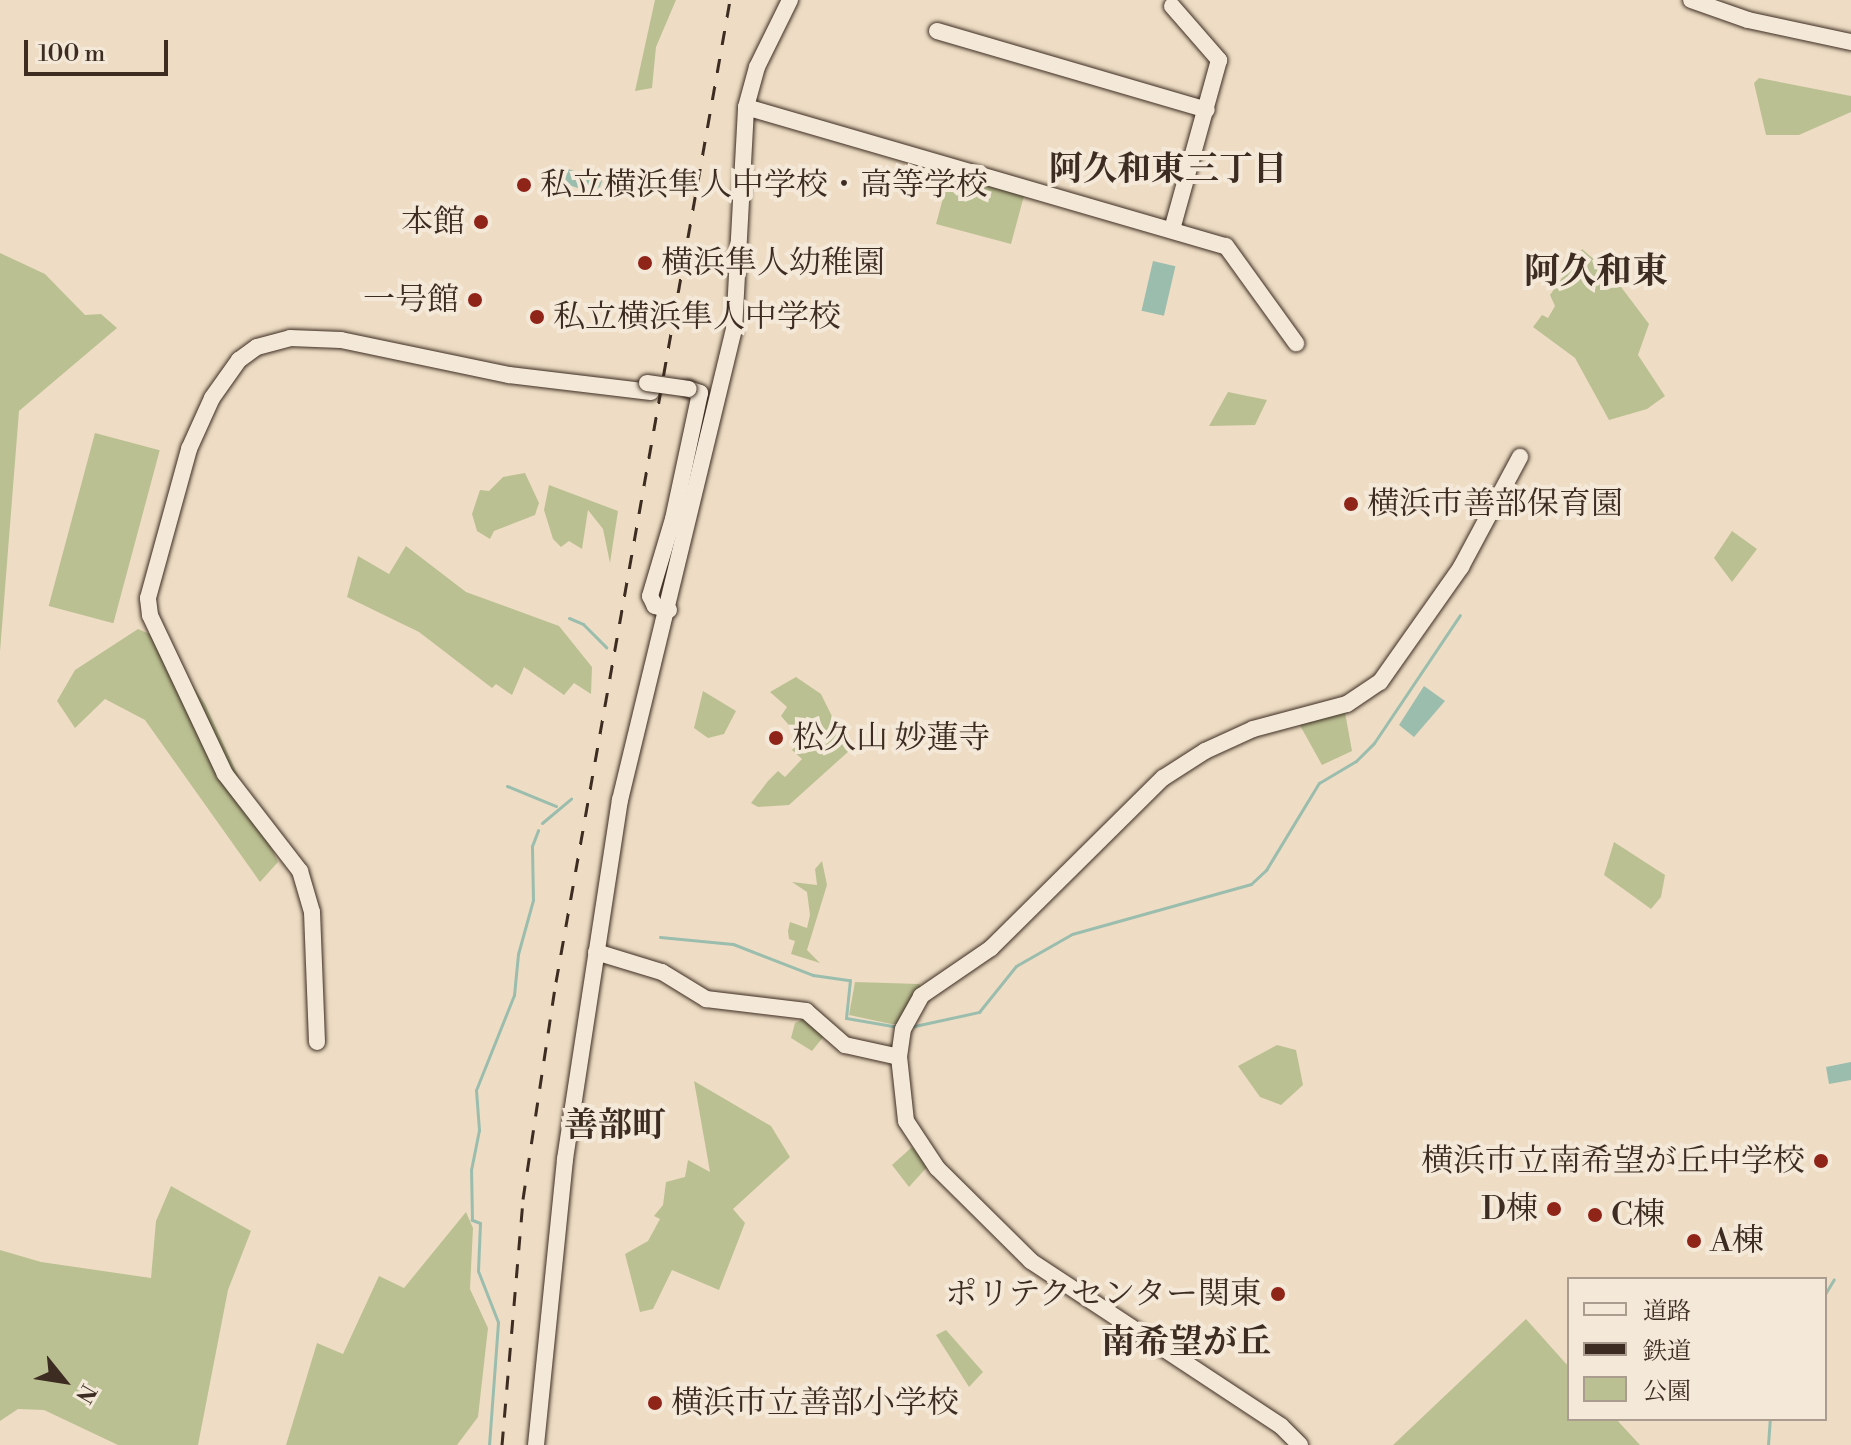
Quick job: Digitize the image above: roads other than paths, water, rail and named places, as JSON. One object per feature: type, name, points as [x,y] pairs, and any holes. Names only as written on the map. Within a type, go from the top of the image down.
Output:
[{"type":"street","points":[[536,1445],[565,1159],[629,756],[669,610],[734,330],[746,107],[757,67],[790,0]]},
{"type":"street","points":[[1691,0],[1748,20],[1851,42]]},
{"type":"street","points":[[1172,6],[1219,60],[1172,230]]},
{"type":"street","points":[[937,31],[1207,110]]},
{"type":"street","points":[[746,107],[1226,246],[1296,343]]},
{"type":"street","points":[[317,1042],[312,912],[300,871],[225,774],[150,615],[148,598],[189,449],[212,398],[239,360],[257,347],[290,338],[341,340],[509,375],[700,393],[682,479],[650,596],[655,606],[669,610]]},
{"type":"street","points":[[1300,1445],[1281,1426],[1021,1253],[911,1136],[899,1057],[909,1012],[921,996],[991,948],[1163,778],[1205,751],[1253,729],[1347,704],[1380,682],[1461,567],[1520,457]]},
{"type":"street","points":[[596,952],[662,972],[706,999],[797,1008],[845,1045],[899,1057]]},
{"type":"waterway","points":[[910,1027],[979,1012],[1016,966],[1072,934],[1251,884],[1266,870],[1319,783],[1356,761],[1374,743],[1460,615]]},
{"type":"waterway","points":[[569,618],[583,624],[606,647]]},
{"type":"waterway","points":[[507,786],[556,806]]},
{"type":"waterway","points":[[542,823],[571,799]]},
{"type":"waterway","points":[[489,1445],[498,1322],[478,1271],[480,1223],[472,1220],[471,1170],[479,1130],[476,1090],[514,995],[518,954],[533,900],[532,846],[538,830]]},
{"type":"waterway","points":[[660,937],[733,944],[813,975],[850,980],[846,1018],[898,1027]]},
{"type":"waterway","points":[[1827,1291],[1834,1279]]},
{"type":"waterway","points":[[1768,1445],[1770,1421]]},
{"type":"railway","points":[[502,1445],[523,1199],[556,982],[730,0]]},
{"type":"place","name":"私立横浜隼人中学校・高等学校","points":[[524,185]]},
{"type":"place","name":"本館","points":[[481,222]]},
{"type":"place","name":"横浜隼人幼稚園","points":[[645,263]]},
{"type":"place","name":"一号館","points":[[475,300]]},
{"type":"place","name":"私立横浜隼人中学校","points":[[537,317]]},
{"type":"place","name":"横浜市善部保育園","points":[[1351,504]]},
{"type":"place","name":"松久山 妙蓮寺","points":[[776,738]]},
{"type":"place","name":"横浜市立南希望が丘中学校","points":[[1821,1161]]},
{"type":"place","name":"D棟","points":[[1554,1209]]},
{"type":"place","name":"C棟","points":[[1595,1215]]},
{"type":"place","name":"A棟","points":[[1694,1241]]},
{"type":"place","name":"ポリテクセンター関東","points":[[1278,1294]]},
{"type":"place","name":"横浜市立善部小学校","points":[[655,1403]]},
{"type":"district","name":"阿久和東三丁目","points":[[1168,171]]},
{"type":"district","name":"阿久和東","points":[[1596,273]]},
{"type":"district","name":"善部町","points":[[615,1127]]},
{"type":"district","name":"南希望が丘","points":[[1186,1344]]}]
